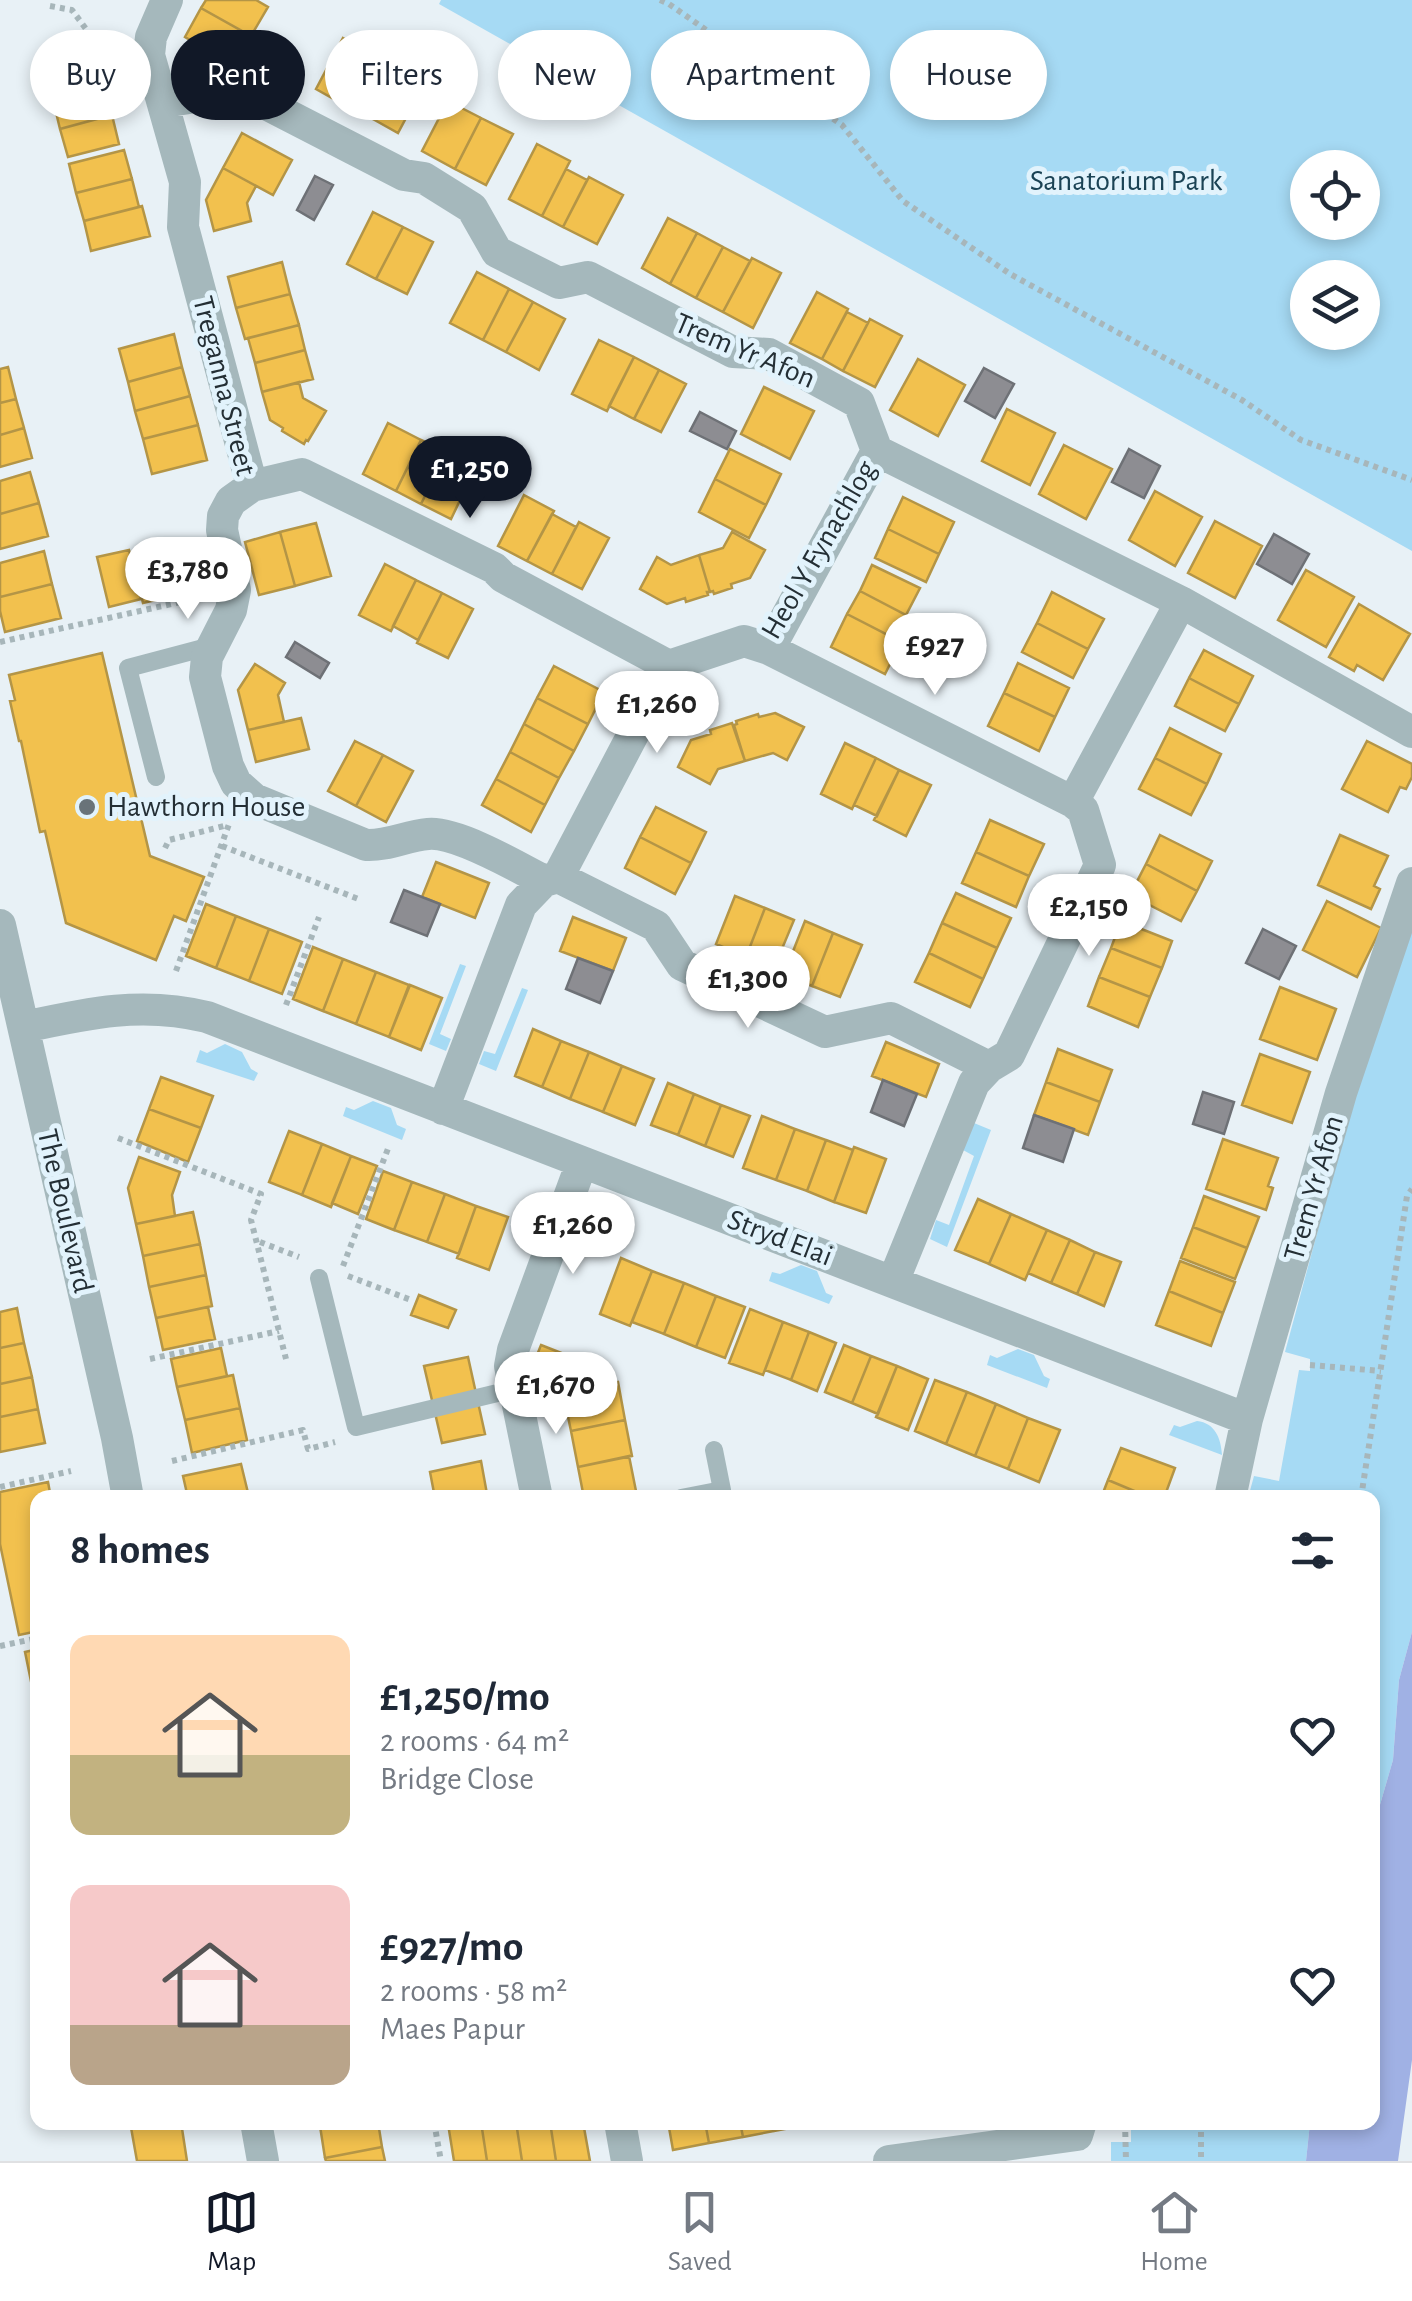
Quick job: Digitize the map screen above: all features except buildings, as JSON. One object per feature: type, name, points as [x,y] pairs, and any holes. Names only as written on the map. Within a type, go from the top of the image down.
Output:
[{"type":"street","name":"Treganna Street","points":[[167,0],[151,37],[150,55],[186,182],[183,227],[252,486],[231,501],[224,516],[222,530],[235,590]]},
{"type":"street","name":"Trem Yr Afon","points":[[164,102],[239,90],[404,175],[424,178],[472,208],[497,252],[560,282],[588,277],[733,352],[770,354],[860,403],[877,451]]},
{"type":"street","points":[[877,451],[1180,602],[1412,732]]},
{"type":"street","name":"Heol Y Fynachlog","points":[[669,666],[744,641],[768,649],[877,451]]},
{"type":"street","points":[[252,486],[302,474],[494,568],[503,577],[669,666],[551,879],[521,905],[443,1109]]},
{"type":"street","points":[[235,590],[231,610],[211,646],[205,677],[228,766],[236,783],[254,799],[366,845],[384,846],[427,834],[444,834],[656,926],[682,966],[824,1032],[892,1018],[989,1066]]},
{"type":"street","points":[[1073,802],[1180,602]]},
{"type":"street","points":[[768,649],[1073,802],[1083,810],[1100,865],[1009,1054],[989,1066],[974,1084],[893,1282]]},
{"type":"street","name":"Trem Yr Afon","points":[[1232,1490],[1247,1419],[1341,1093],[1412,883]]},
{"type":"street","name":"The Boulevard","points":[[0,926],[127,1490]]},
{"type":"street","name":"Stryd Elai","points":[[24,1027],[137,1008],[181,1011],[207,1018],[1247,1419]]},
{"type":"street","points":[[535,1490],[510,1366],[582,1162]]},
{"type":"street","points":[[257,2130],[263,2161]]},
{"type":"street","points":[[621,2130],[626,2161]]},
{"type":"street","points":[[888,2161],[1073,2130]]},
{"type":"lane","points":[[156,777],[128,668],[211,646]]},
{"type":"lane","points":[[319,1278],[356,1427],[514,1389]]},
{"type":"lane","points":[[714,1450],[722,1490]]},
{"type":"path","points":[[660,0],[842,125],[902,201],[1010,274],[1242,400],[1302,440],[1412,480]]},
{"type":"path","points":[[50,6],[72,10],[87,30]]},
{"type":"path","points":[[0,642],[235,590]]},
{"type":"path","points":[[176,971],[229,825],[230,809],[254,799]]},
{"type":"path","points":[[164,848],[169,840],[229,825]]},
{"type":"path","points":[[222,846],[361,900]]},
{"type":"path","points":[[286,1006],[318,917]]},
{"type":"path","points":[[118,1138],[261,1194],[252,1220],[286,1359]]},
{"type":"path","points":[[340,1273],[389,1146]]},
{"type":"path","points":[[1361,1490],[1407,1196],[1412,1189]]},
{"type":"path","points":[[150,1359],[279,1331]]},
{"type":"path","points":[[1310,1365],[1381,1371]]},
{"type":"path","points":[[172,1461],[303,1430],[308,1449],[338,1442],[356,1427]]},
{"type":"path","points":[[0,1486],[70,1472]]},
{"type":"path","points":[[0,1646],[30,1640]]},
{"type":"path","points":[[435,2130],[441,2161]]},
{"type":"path","points":[[1126,2130],[1126,2161]]},
{"type":"path","points":[[1201,2130],[1201,2161]]},
{"type":"green space","name":"Sanatorium Park","points":[[441,0],[1412,0],[1412,551],[631,112],[631,30],[498,30],[498,37],[439,4]]},
{"type":"green space","points":[[1412,926],[1412,1632],[1399,1680],[1393,1760],[1380,1805],[1380,1490],[1250,1490],[1254,1476],[1279,1481],[1299,1370],[1310,1371],[1310,1359],[1285,1352],[1356,1089]]},
{"type":"green space","points":[[460,964],[466,966],[440,1034],[451,1039],[446,1051],[429,1044]]},
{"type":"green space","points":[[522,988],[528,990],[496,1071],[479,1064],[484,1051],[495,1054]]},
{"type":"green space","points":[[225,1044],[242,1052],[251,1069],[258,1073],[254,1081],[196,1062],[200,1050],[207,1053]]},
{"type":"green space","points":[[373,1101],[391,1108],[397,1125],[406,1129],[402,1140],[343,1116],[346,1107],[354,1110]]},
{"type":"green space","points":[[974,1123],[991,1130],[947,1247],[930,1239],[936,1220],[949,1225],[974,1156],[963,1150]]},
{"type":"green space","points":[[801,1265],[817,1271],[826,1293],[833,1296],[829,1304],[769,1281],[772,1272],[780,1274]]},
{"type":"green space","points":[[1018,1349],[1034,1355],[1044,1376],[1050,1379],[1047,1388],[987,1365],[990,1355],[997,1358]]},
{"type":"green space","points":[[1197,1421],[1216,1432],[1222,1455],[1169,1435],[1174,1425]]},
{"type":"green space","points":[[1131,2130],[1309,2130],[1306,2161],[1111,2161],[1111,2142],[1131,2142]]},
{"type":"shaded area","points":[[1412,1632],[1412,2060],[1398,2161],[1306,2161],[1309,2130],[1380,2130],[1380,1805],[1393,1760],[1399,1680]]},
{"type":"place","name":"Hawthorn House","points":[[87,807]]}]
